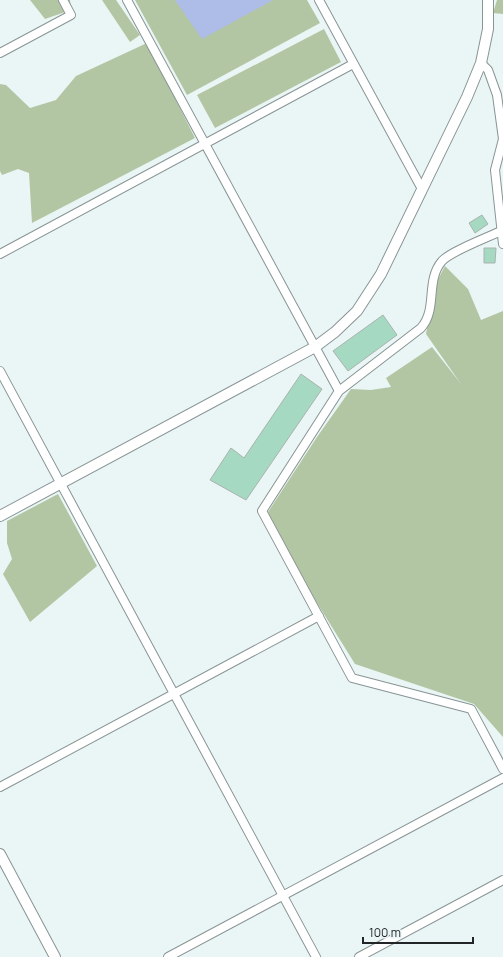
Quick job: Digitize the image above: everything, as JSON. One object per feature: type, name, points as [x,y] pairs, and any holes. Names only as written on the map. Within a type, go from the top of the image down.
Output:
[{"type":"street","points":[[0,53],[71,15],[63,0]]},
{"type":"street","points":[[126,0],[339,391]]},
{"type":"street","points":[[319,0],[422,189]]},
{"type":"street","points":[[0,516],[315,346],[335,332],[357,311],[381,274],[467,97],[481,63],[488,29],[488,0]]},
{"type":"street","points":[[481,63],[488,70],[497,95],[503,140],[495,170],[503,244]]},
{"type":"street","points":[[0,254],[353,64]]},
{"type":"street","points":[[502,230],[443,260],[435,271],[432,284],[431,308],[427,321],[339,391],[262,511],[352,678],[471,708],[503,769]]},
{"type":"street","points":[[0,371],[316,957]]},
{"type":"street","points":[[0,787],[319,616]]},
{"type":"street","points":[[168,957],[503,778]]},
{"type":"street","points":[[0,854],[55,957]]},
{"type":"street","points":[[358,957],[503,880]]},
{"type":"green space","points":[[30,0],[70,0],[71,10],[45,19]]},
{"type":"green space","points":[[102,0],[116,0],[140,35],[130,42]]},
{"type":"green space","points":[[135,0],[307,0],[320,23],[187,95]]},
{"type":"green space","points":[[497,0],[503,0],[503,14],[493,13]]},
{"type":"green space","points":[[324,29],[341,62],[215,128],[197,95]]},
{"type":"green space","points":[[147,43],[195,138],[32,223],[29,173],[18,169],[2,175],[0,171],[0,84],[6,85],[30,108],[56,100],[76,76]]},
{"type":"green space","points":[[445,266],[468,289],[481,320],[503,311],[503,737],[474,704],[355,664],[279,542],[268,512],[317,437],[351,389],[371,390],[391,387],[386,378],[432,347],[461,384],[426,334],[435,285]]},
{"type":"green space","points":[[58,494],[97,566],[30,622],[3,574],[12,559],[7,543],[7,521]]},
{"type":"water","points":[[175,0],[273,0],[202,39]]},
{"type":"building","points":[[482,215],[488,224],[475,233],[469,223]]},
{"type":"building","points":[[484,248],[496,248],[495,263],[484,263]]},
{"type":"building","points":[[383,315],[397,335],[348,371],[333,351]]},
{"type":"building","points":[[301,374],[322,389],[246,500],[210,480],[231,448],[244,458]]}]
